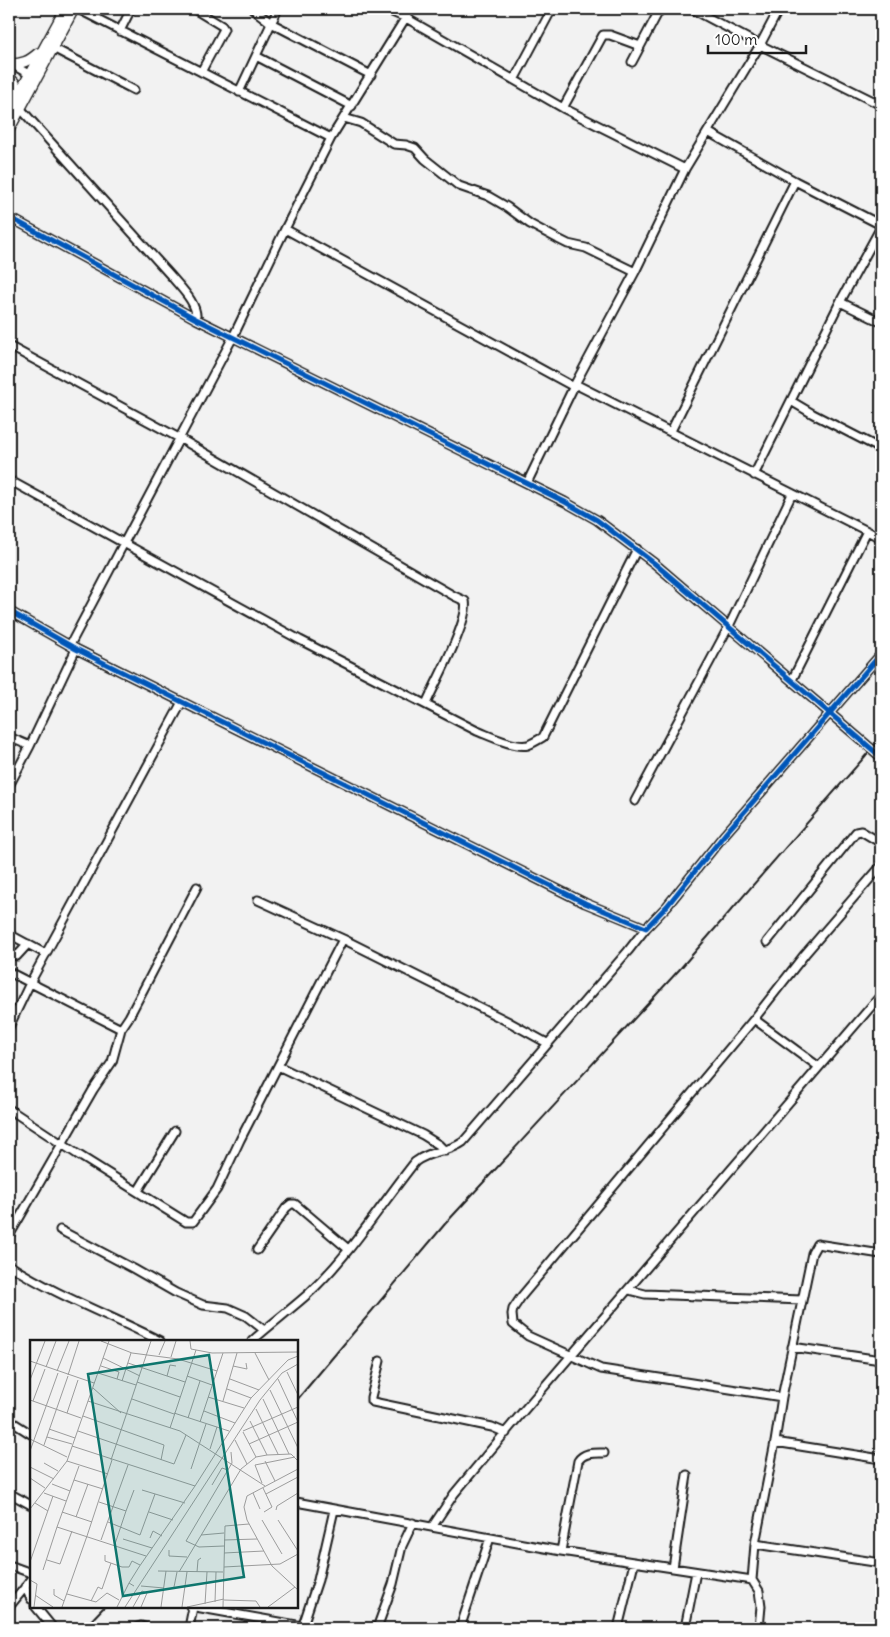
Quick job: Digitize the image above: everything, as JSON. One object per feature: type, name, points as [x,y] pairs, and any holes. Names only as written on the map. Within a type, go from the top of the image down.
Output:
[{"type":"main road","points":[[9,130],[65,9]]},
{"type":"main road","points":[[10,63],[23,63],[48,48],[76,9]]},
{"type":"main road","points":[[9,77],[15,83],[17,97]]},
{"type":"main road","points":[[9,112],[17,97],[28,86]]},
{"type":"street","points":[[76,9],[332,138]]},
{"type":"street","points":[[120,31],[131,9]]},
{"type":"street","points":[[194,9],[224,29],[201,72]]},
{"type":"street","points":[[253,9],[271,23],[371,75]]},
{"type":"street","points":[[239,92],[278,9]]},
{"type":"street","points":[[385,9],[406,18],[563,108],[685,169]]},
{"type":"street","points":[[9,786],[30,746],[73,647],[124,542],[233,338],[285,229],[332,138],[411,9]]},
{"type":"street","points":[[514,80],[552,9]]},
{"type":"street","points":[[632,62],[660,9]]},
{"type":"street","points":[[692,9],[881,105]]},
{"type":"street","points":[[527,484],[574,385],[635,272],[685,169],[760,45],[779,9]]},
{"type":"street","points":[[563,108],[603,35],[610,35],[640,46]]},
{"type":"street","points":[[48,48],[134,90]]},
{"type":"street","points":[[256,56],[352,106]]},
{"type":"street","points":[[10,63],[33,76]]},
{"type":"street","points":[[9,77],[28,86]]},
{"type":"street","points":[[20,108],[172,277],[195,308],[196,319]]},
{"type":"street","points":[[344,118],[361,124],[394,144],[415,148],[425,159],[459,186],[488,196],[530,224],[568,244],[596,252],[635,272]]},
{"type":"street","points":[[708,132],[794,181],[881,226],[840,302],[754,475]]},
{"type":"street","points":[[671,431],[794,181]]},
{"type":"street","points":[[9,217],[196,319],[565,502],[597,520],[637,550],[729,626],[881,757]]},
{"type":"street","points":[[285,229],[574,385],[671,431],[754,475],[881,538]]},
{"type":"street","points":[[618,264],[630,280]]},
{"type":"street","points":[[840,302],[881,322]]},
{"type":"street","points":[[9,346],[180,438],[465,601],[466,614],[426,704]]},
{"type":"street","points":[[791,401],[881,450]]},
{"type":"street","points":[[9,480],[300,640],[498,740],[526,745],[543,737],[637,550]]},
{"type":"street","points":[[635,801],[729,626],[792,494]]},
{"type":"street","points":[[792,680],[867,531]]},
{"type":"street","points":[[9,612],[73,647],[585,903],[646,928]]},
{"type":"street","points":[[253,1340],[309,1293],[375,1216],[415,1162],[423,1156],[457,1147],[463,1142],[881,654]]},
{"type":"street","points":[[9,1027],[30,983],[182,702]]},
{"type":"street","points":[[9,736],[30,746]]},
{"type":"street","points":[[767,942],[856,832],[861,831],[881,843]]},
{"type":"street","points":[[782,1397],[612,1372],[588,1364],[528,1336],[516,1328],[512,1320],[513,1309],[520,1297],[754,1018],[805,954],[881,866]]},
{"type":"street","points":[[9,1236],[92,1090],[112,1062],[121,1029],[196,887]]},
{"type":"street","points":[[258,900],[342,939],[509,1022],[547,1043]]},
{"type":"street","points":[[9,934],[46,954]]},
{"type":"street","points":[[9,1109],[186,1222],[191,1223],[195,1221],[217,1189],[342,939]]},
{"type":"street","points":[[9,952],[17,956],[28,944]]},
{"type":"street","points":[[9,972],[121,1029]]},
{"type":"street","points":[[432,1527],[454,1494],[506,1432],[881,995]]},
{"type":"street","points":[[754,1018],[819,1068]]},
{"type":"street","points":[[278,1066],[423,1135],[445,1150]]},
{"type":"street","points":[[138,1191],[175,1131]]},
{"type":"street","points":[[257,1250],[286,1208],[291,1204],[295,1204],[348,1249]]},
{"type":"street","points":[[60,1230],[185,1297],[203,1305],[228,1308],[246,1316],[264,1330]]},
{"type":"street","points":[[759,1628],[759,1592],[752,1580],[755,1544],[782,1397],[812,1253],[817,1244],[881,1254]]},
{"type":"street","points":[[9,1266],[51,1290],[158,1340]]},
{"type":"street","points":[[629,1290],[645,1294],[802,1300]]},
{"type":"street","points":[[792,1347],[881,1360]]},
{"type":"street","points":[[380,1361],[371,1401],[492,1427],[506,1432]]},
{"type":"street","points":[[9,1420],[30,1433]]},
{"type":"street","points":[[775,1442],[881,1458]]},
{"type":"street","points":[[561,1551],[578,1461],[580,1457],[587,1454],[604,1453]]},
{"type":"street","points":[[673,1568],[687,1475]]},
{"type":"street","points":[[9,1493],[30,1505]]},
{"type":"street","points":[[298,1502],[561,1551],[752,1580]]},
{"type":"street","points":[[197,1607],[302,1627],[318,1580],[334,1510]]},
{"type":"street","points":[[377,1628],[393,1584],[402,1546],[413,1523]]},
{"type":"street","points":[[460,1628],[490,1538]]},
{"type":"street","points":[[755,1544],[881,1563]]},
{"type":"street","points":[[618,1628],[634,1563]]},
{"type":"street","points":[[9,1565],[30,1573]]},
{"type":"street","points":[[685,1628],[696,1572]]},
{"type":"street","points":[[9,1607],[30,1581]]},
{"type":"street","points":[[25,1587],[30,1597]]},
{"type":"street","points":[[36,1607],[53,1628]]},
{"type":"street","points":[[189,1628],[192,1607]]},
{"type":"street","points":[[136,1628],[141,1626],[147,1628]]},
{"type":"railway","points":[[298,1399],[445,1224],[679,970],[881,738]]},
{"type":"railway","points":[[84,1628],[104,1607]]},
{"type":"cycle path","points":[[9,217],[196,319],[565,502],[597,520],[654,563],[881,757]]},
{"type":"cycle path","points":[[9,611],[76,649],[585,903],[646,928],[667,906],[725,834],[881,654]]}]
